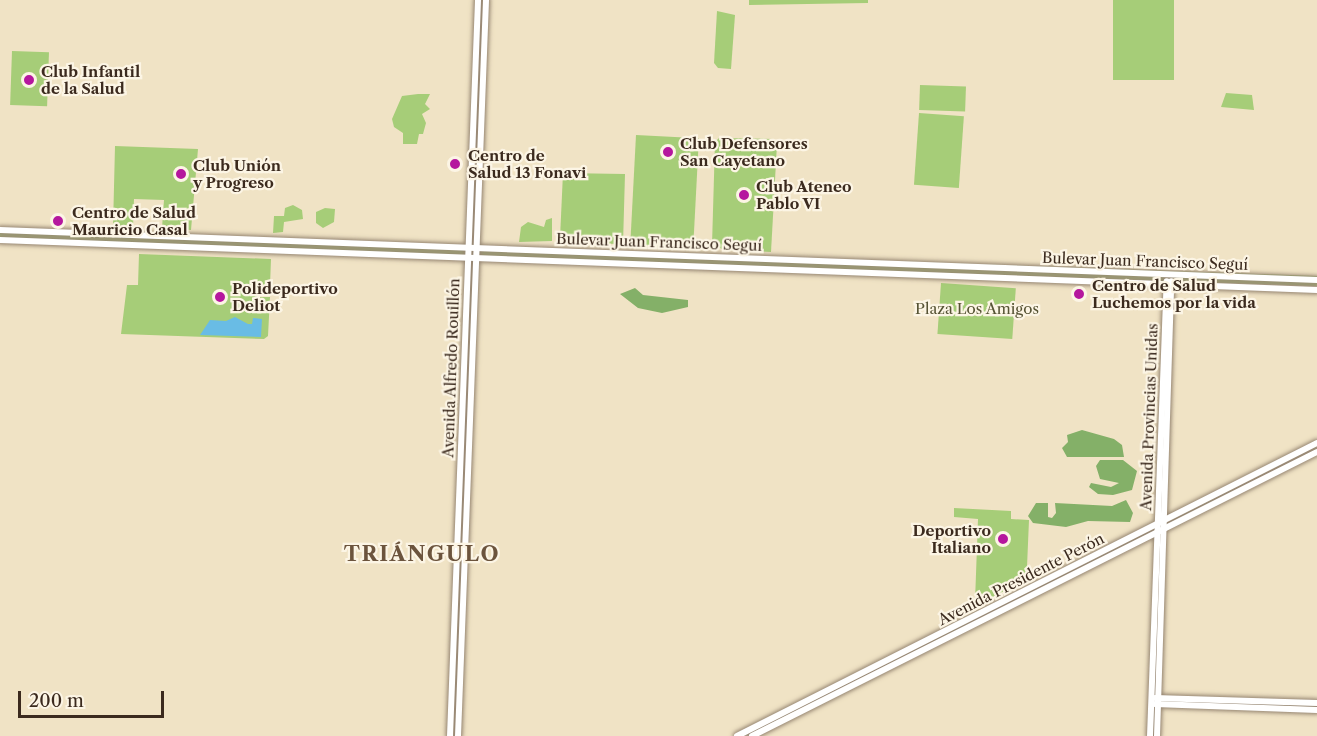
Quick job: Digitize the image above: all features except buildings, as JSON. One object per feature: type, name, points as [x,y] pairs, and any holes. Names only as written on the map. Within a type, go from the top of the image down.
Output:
[{"type":"main road","name":"Avenida Alfredo Rouillón","points":[[450,736],[478,0]]},
{"type":"main road","name":"Avenida Alfredo Rouillón","points":[[458,736],[486,0]]},
{"type":"main road","name":"Bulevar Juan Francisco Seguí","points":[[0,230],[1317,280]]},
{"type":"main road","name":"Bulevar Juan Francisco Seguí","points":[[0,240],[1317,290]]},
{"type":"main road","name":"Avenida Provincias Unidas","points":[[1150,736],[1155,701],[1164,524],[1168,274]]},
{"type":"main road","name":"Avenida Provincias Unidas","points":[[1157,736],[1155,701],[1156,528],[1169,284]]},
{"type":"main road","name":"Avenida Presidente Perón","points":[[737,736],[1164,524],[1317,443]]},
{"type":"main road","name":"Avenida Presidente Perón","points":[[1164,524],[1317,452]]},
{"type":"main road","name":"Avenida Presidente Perón","points":[[752,736],[1156,528]]},
{"type":"main road","points":[[1155,701],[1317,704]]},
{"type":"main road","points":[[1155,701],[1317,710]]},
{"type":"green space","points":[[749,0],[868,0],[868,3],[749,5]]},
{"type":"green space","points":[[1113,0],[1174,0],[1174,80],[1113,80]]},
{"type":"green space","points":[[717,11],[735,15],[731,69],[718,68],[714,63]]},
{"type":"green space","name":"Club Infantil de la Salud","points":[[12,51],[49,52],[47,106],[10,105]]},
{"type":"green space","points":[[920,85],[966,87],[965,112],[919,110]]},
{"type":"green space","points":[[1226,93],[1252,95],[1254,110],[1221,107]]},
{"type":"green space","points":[[430,94],[425,104],[430,109],[422,114],[426,123],[423,134],[419,134],[417,144],[403,144],[403,133],[394,127],[392,119],[402,96]]},
{"type":"green space","points":[[919,113],[964,116],[959,188],[914,185]]},
{"type":"green space","points":[[636,135],[699,138],[693,248],[630,245]]},
{"type":"green space","name":"Club Ateneo Pablo VI","points":[[719,138],[774,139],[777,144],[771,252],[725,250],[712,245],[715,142]]},
{"type":"green space","points":[[115,146],[198,149],[191,230],[162,228],[164,200],[134,199],[133,227],[113,227]]},
{"type":"green space","points":[[563,173],[625,174],[623,244],[564,243],[560,238]]},
{"type":"green space","points":[[293,205],[302,210],[303,219],[284,222],[283,232],[273,233],[274,216],[284,216],[285,208]]},
{"type":"green space","points":[[325,208],[335,209],[334,222],[323,228],[316,223],[316,212]]},
{"type":"green space","points":[[552,218],[552,241],[519,242],[521,227],[528,222],[544,227],[546,220]]},
{"type":"green space","points":[[0,230],[1317,276],[1317,286],[0,240]]},
{"type":"green space","name":"Polideportivo Deliot","points":[[139,254],[271,259],[270,286],[257,285],[257,297],[270,297],[268,336],[264,339],[121,334],[127,285],[138,285]]},
{"type":"green space","name":"Plaza Los Amigos","points":[[941,283],[1016,288],[1012,339],[937,334]]},
{"type":"green space","points":[[635,288],[643,295],[688,300],[688,307],[662,313],[638,308],[620,294]]},
{"type":"green space","points":[[1082,430],[1114,439],[1122,445],[1124,457],[1067,457],[1062,448],[1068,442],[1067,435]]},
{"type":"green space","points":[[1100,460],[1123,460],[1137,471],[1132,490],[1113,495],[1098,494],[1089,487],[1091,483],[1111,487],[1119,483],[1100,479],[1096,466]]},
{"type":"green space","points":[[1126,500],[1133,513],[1130,522],[1088,521],[1066,527],[1033,523],[1028,516],[1036,503],[1048,503],[1048,517],[1052,518],[1056,513],[1055,503],[1112,506]]},
{"type":"green space","name":"Deportivo Italiano","points":[[954,508],[1011,511],[1011,519],[1029,520],[1027,567],[1033,576],[986,601],[975,601],[978,519],[954,517]]},
{"type":"water","points":[[235,317],[248,324],[252,324],[253,318],[262,319],[261,337],[200,335],[210,320],[226,321]]},
{"type":"place","name":"Club Infantil de la Salud","points":[[29,80]]},
{"type":"place","name":"Club Defensores San Cayetano","points":[[668,152]]},
{"type":"place","name":"Centro de Salud 13 Fonavi","points":[[455,164]]},
{"type":"place","name":"Club Unión y Progreso","points":[[181,174]]},
{"type":"place","name":"Club Ateneo Pablo VI","points":[[744,195]]},
{"type":"place","name":"Centro de Salud Mauricio Casal","points":[[58,221]]},
{"type":"place","name":"Centro de Salud Luchemos por la vida","points":[[1079,294]]},
{"type":"place","name":"Polideportivo Deliot","points":[[220,297]]},
{"type":"place","name":"Deportivo Italiano","points":[[1003,539]]},
{"type":"district","name":"TRIÁNGULO","points":[[422,554]]}]
